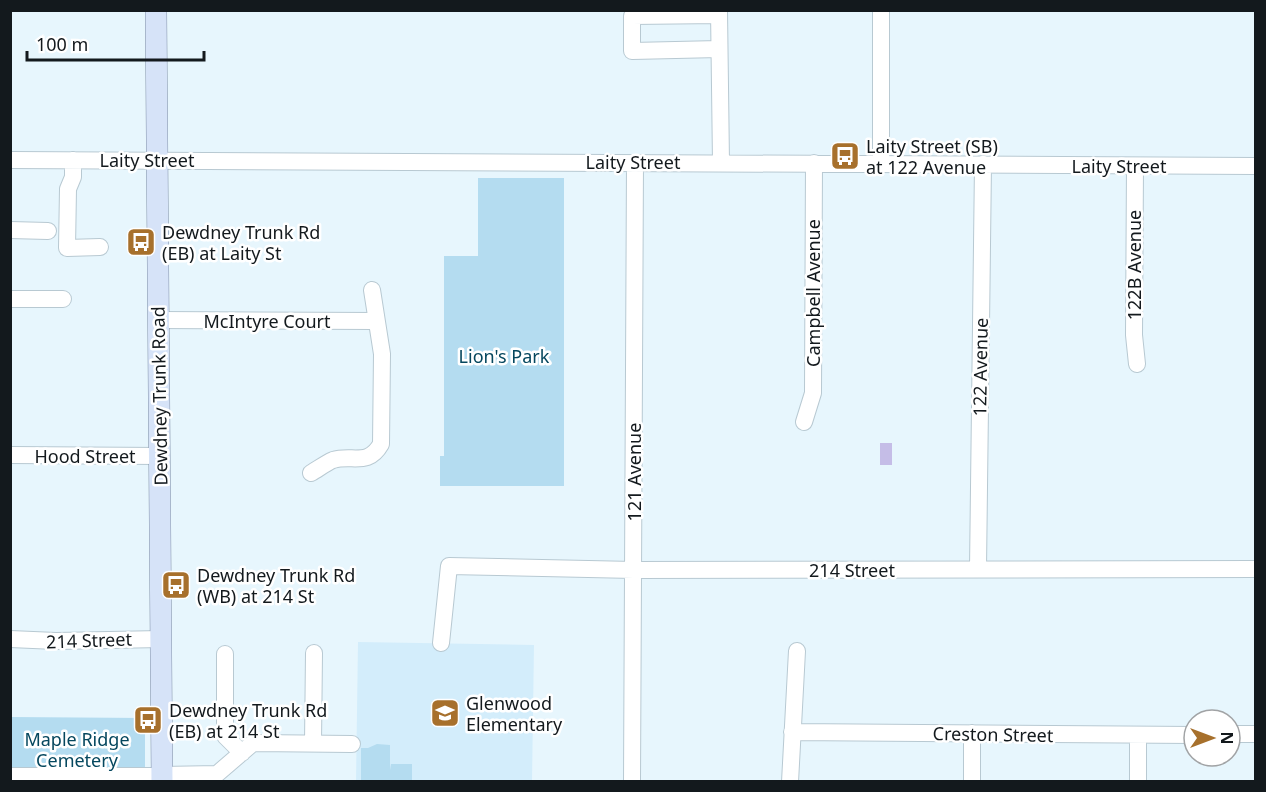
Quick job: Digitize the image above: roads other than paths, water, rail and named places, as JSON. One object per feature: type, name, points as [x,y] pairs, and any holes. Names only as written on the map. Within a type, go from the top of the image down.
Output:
[{"type":"main road","name":"Dewdney Trunk Road","points":[[156,10],[162,777]]},
{"type":"street","points":[[881,10],[881,164]]},
{"type":"street","points":[[719,49],[632,51],[632,16],[719,13],[721,163]]},
{"type":"street","name":"Laity Street","points":[[10,160],[1256,166]]},
{"type":"street","points":[[73,160],[73,177],[68,189],[67,248],[100,248]]},
{"type":"street","name":"121 Avenue","points":[[632,782],[634,163]]},
{"type":"street","name":"Campbell Avenue","points":[[804,422],[813,393],[814,163]]},
{"type":"street","name":"122 Avenue","points":[[978,569],[983,164]]},
{"type":"street","name":"122B Avenue","points":[[1135,166],[1134,334],[1137,364]]},
{"type":"street","points":[[10,230],[48,231]]},
{"type":"street","points":[[312,473],[333,460],[369,458],[377,452],[381,444],[382,354],[372,290]]},
{"type":"street","points":[[10,299],[63,299]]},
{"type":"street","name":"McIntyre Court","points":[[158,320],[376,321]]},
{"type":"street","name":"Hood Street","points":[[10,455],[160,456]]},
{"type":"street","name":"214 Street","points":[[441,643],[449,566],[633,570],[1256,569]]},
{"type":"street","name":"214 Street","points":[[14,639],[56,641],[162,639]]},
{"type":"street","points":[[790,782],[797,651]]},
{"type":"street","points":[[313,743],[314,653]]},
{"type":"street","points":[[225,654],[225,736],[242,753]]},
{"type":"street","name":"Creston Street","points":[[792,732],[1182,735]]},
{"type":"street","points":[[972,733],[972,782]]},
{"type":"street","points":[[1138,736],[1138,782]]},
{"type":"street","points":[[10,776],[162,777],[218,774],[253,743],[352,744]]},
{"type":"place","name":"Laity Street (SB) at 122 Avenue","points":[[845,156]]},
{"type":"place","name":"Dewdney Trunk Rd (EB) at Laity St","points":[[141,242]]},
{"type":"place","name":"Dewdney Trunk Rd (WB) at 214 St","points":[[176,585]]},
{"type":"place","name":"Glenwood Elementary","points":[[445,713]]},
{"type":"place","name":"Dewdney Trunk Rd (EB) at 214 St","points":[[148,720]]},
{"type":"park label","name":"Lion's Park","points":[[504,356]]},
{"type":"park label","name":"Maple Ridge Cemetery","points":[[77,750]]}]
